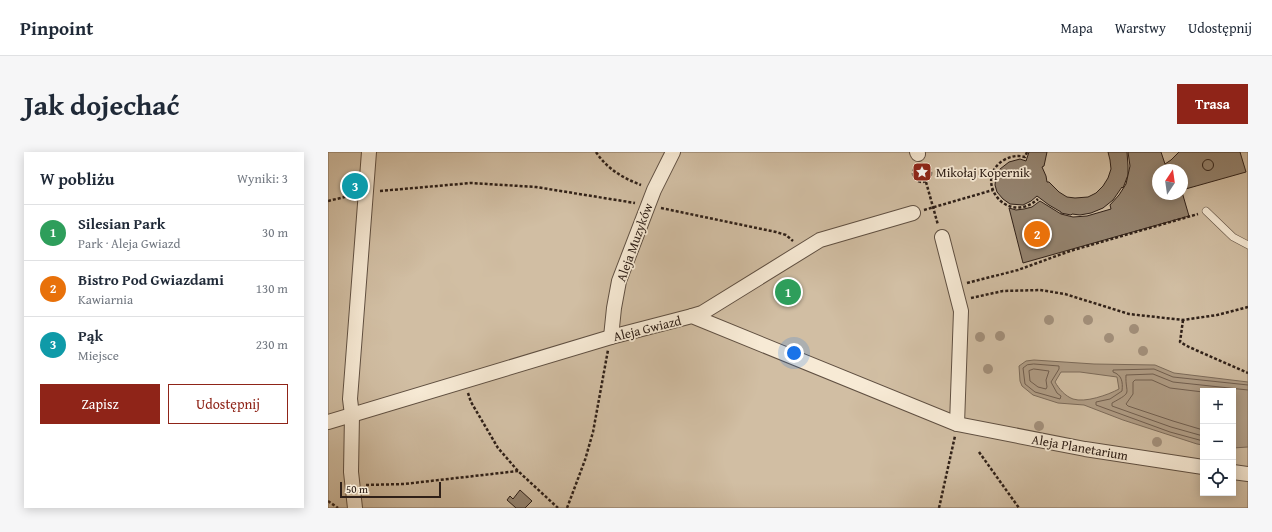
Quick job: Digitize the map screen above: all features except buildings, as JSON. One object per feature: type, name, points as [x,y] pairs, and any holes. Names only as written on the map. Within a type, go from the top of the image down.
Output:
[{"type":"street","points":[[355,508],[351,472],[352,415],[350,399],[369,152]]},
{"type":"street","name":"Aleja Muzyków","points":[[610,337],[620,281],[654,190],[673,152]]},
{"type":"street","points":[[692,316],[702,313],[820,240],[913,213]]},
{"type":"street","points":[[942,237],[961,311],[957,424]]},
{"type":"street","name":"Aleja Gwiazd","points":[[328,422],[610,337],[692,316],[957,424]]},
{"type":"street","name":"Aleja Planetarium","points":[[957,424],[1086,449],[1200,467]]},
{"type":"street","points":[[1236,472],[1248,474]]},
{"type":"lane","points":[[1206,211],[1233,237],[1248,245]]},
{"type":"path","points":[[596,152],[606,165],[617,174],[654,190]]},
{"type":"path","points":[[1027,152],[1025,157],[1012,157],[1002,162],[998,166],[992,180],[992,190],[999,200],[1014,208],[1029,206],[1038,199]]},
{"type":"path","points":[[923,164],[929,168],[931,176],[926,182],[919,182],[915,179],[913,172],[915,167],[923,164]]},
{"type":"path","points":[[328,201],[366,193],[471,182],[551,189],[648,206],[776,232],[786,235],[803,250]]},
{"type":"path","points":[[926,182],[942,237]]},
{"type":"path","points":[[913,213],[992,190]]},
{"type":"path","points":[[955,286],[1018,270],[1070,250],[1206,211]]},
{"type":"path","points":[[958,300],[1003,291],[1040,290],[1065,294],[1130,314],[1183,320],[1217,315],[1248,307]]},
{"type":"path","points":[[1183,320],[1180,342],[1248,373]]},
{"type":"path","points":[[567,508],[585,460],[593,432],[610,337]]},
{"type":"path","points":[[468,393],[471,402],[498,448],[518,471],[558,508]]},
{"type":"path","points":[[939,508],[957,424]]},
{"type":"path","points":[[979,452],[1019,508]]},
{"type":"path","points":[[352,483],[374,486],[404,484],[518,471]]},
{"type":"path","points":[[328,502],[338,508]]},
{"type":"shaded area","points":[[328,152],[1248,152],[1248,508],[328,508]]},
{"type":"water","points":[[1034,360],[1094,364],[1155,365],[1174,373],[1248,382],[1248,447],[1236,448],[1236,388],[1200,388],[1200,444],[1123,420],[1084,405],[1058,403],[1033,395],[1022,386],[1020,381],[1019,366],[1026,361]],"holes":[[[1061,372],[1080,372],[1117,377],[1119,389],[1103,396],[1084,400],[1073,399],[1067,396],[1055,382]]]},
{"type":"place","name":"Mikołaj Kopernik","points":[[922,172]]},
{"type":"place","name":"Pąk","points":[[355,186]]},
{"type":"place","name":"Bistro Pod Gwiazdami","points":[[1037,234]]},
{"type":"place","name":"Silesian Park","points":[[788,292]]}]
